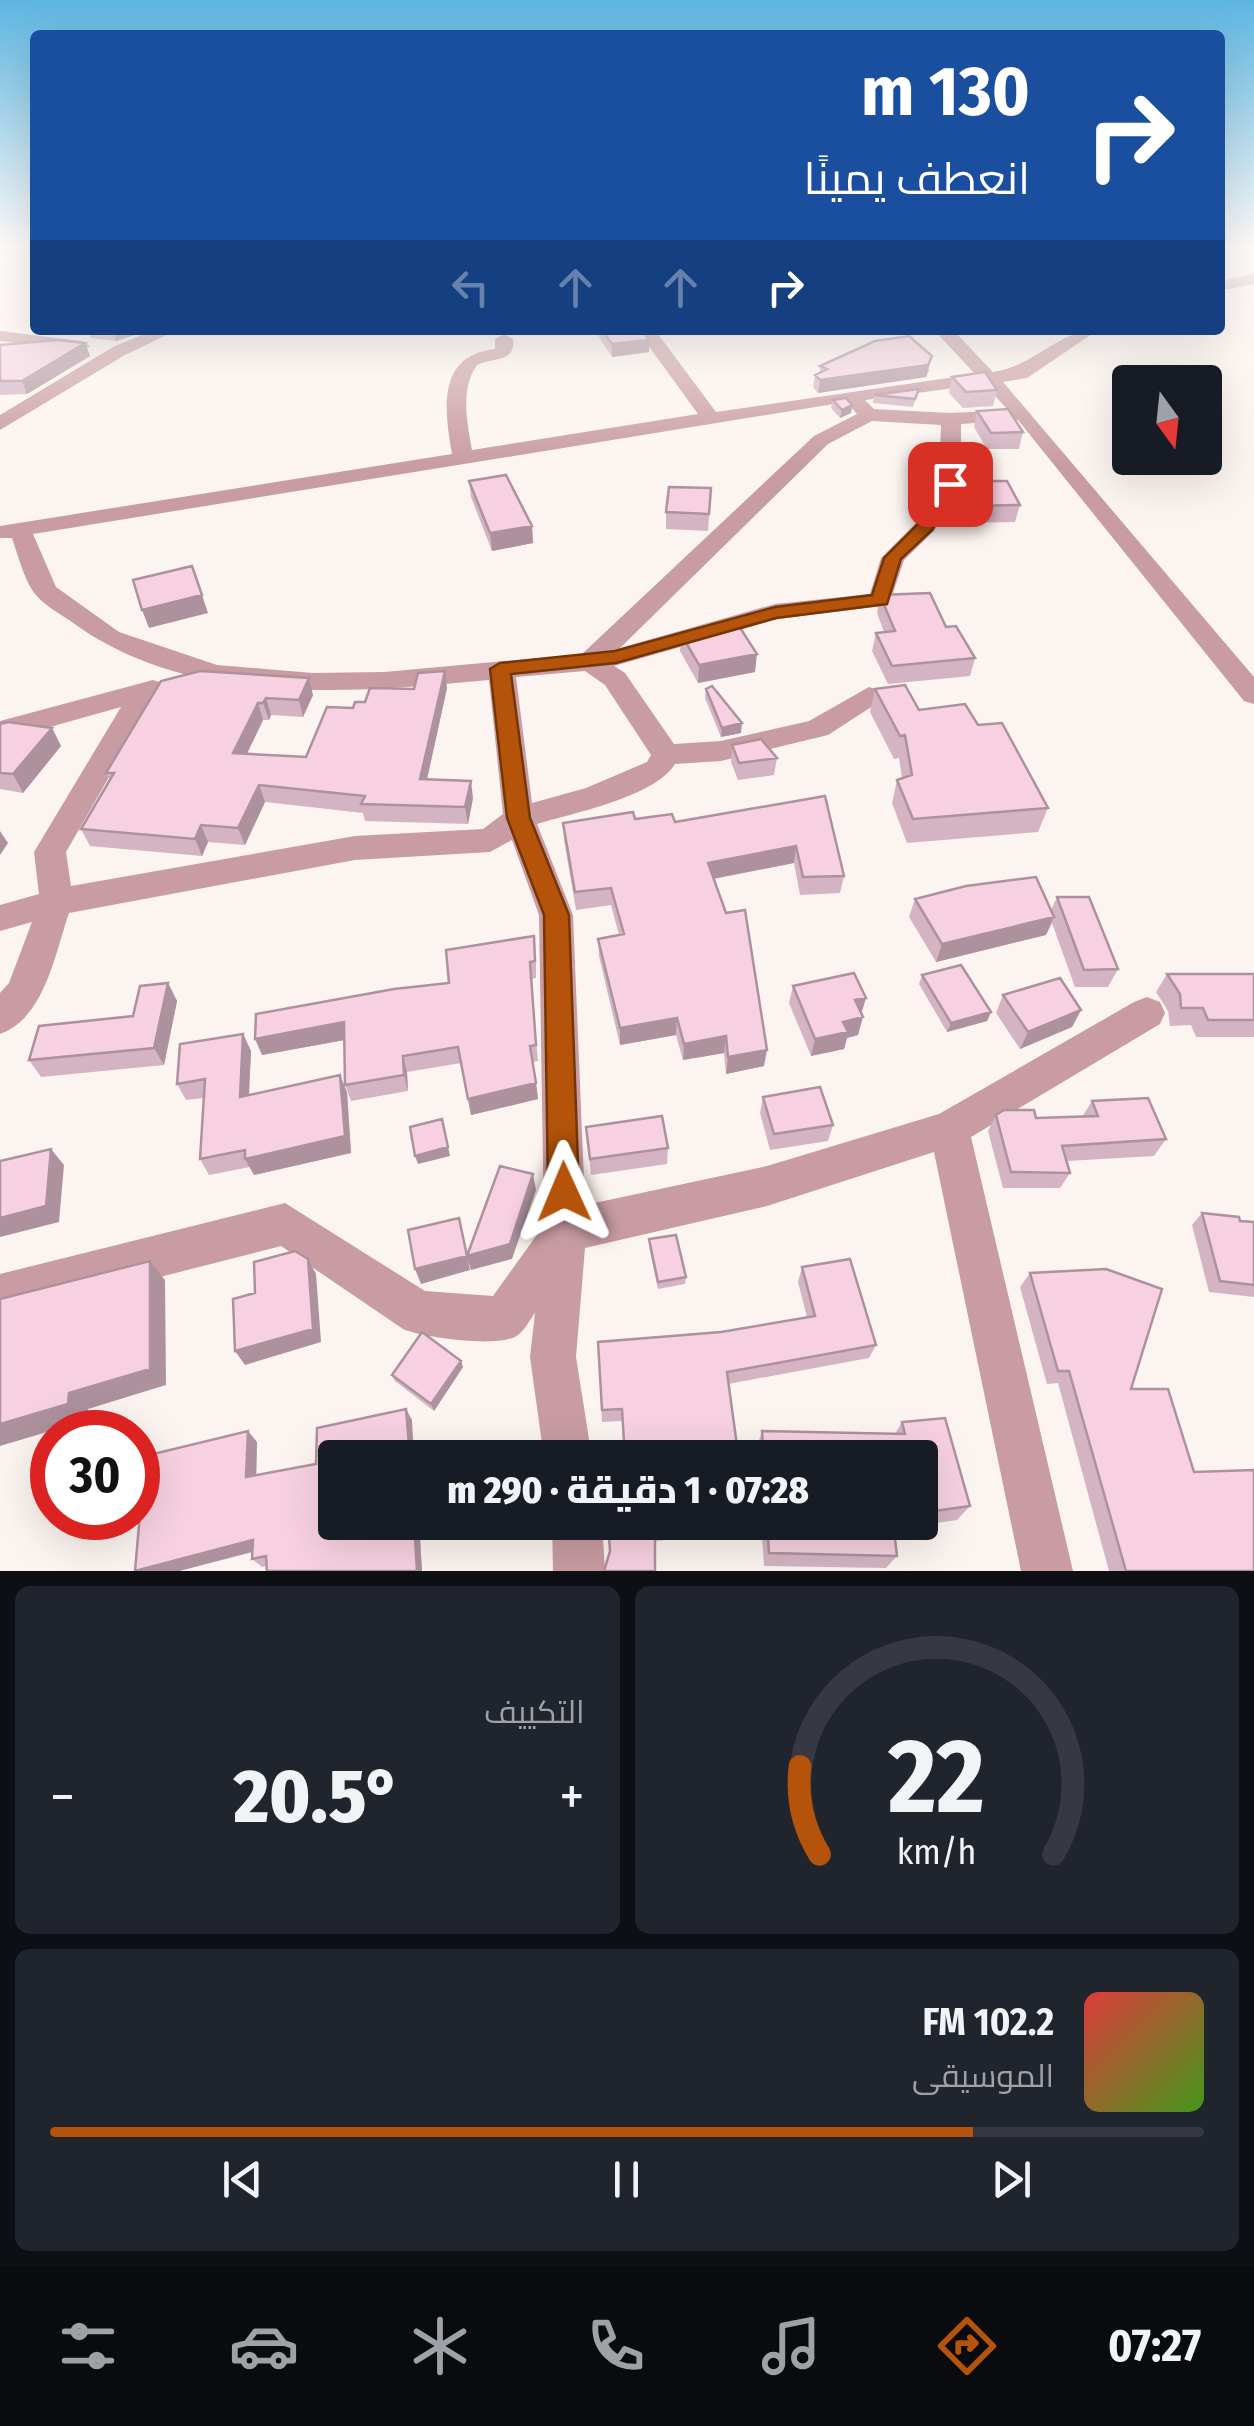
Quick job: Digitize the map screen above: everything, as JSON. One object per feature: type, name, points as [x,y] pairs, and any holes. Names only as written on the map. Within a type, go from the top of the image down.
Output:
[{"type":"street","points":[[0,424],[119,351],[156,335]]},
{"type":"street","points":[[650,335],[711,419]]},
{"type":"street","points":[[948,335],[1022,414],[1254,694]]},
{"type":"street","points":[[950,419],[954,433],[950,484],[926,526],[893,558],[880,600],[775,612],[642,652],[590,662],[349,682],[214,673],[110,638],[45,591],[10,531],[850,396],[1020,374],[1080,335]]},
{"type":"street","points":[[0,336],[119,351]]},
{"type":"street","points":[[464,459],[459,395],[464,369],[473,359],[500,354],[505,348],[504,340]]},
{"type":"street","points":[[850,396],[869,414]]},
{"type":"street","points":[[590,662],[821,440],[869,414],[950,419],[1022,414]]},
{"type":"street","points":[[590,662],[615,679],[666,755]]},
{"type":"street","points":[[500,669],[518,818],[556,915],[564,1231],[554,1357],[566,1440]]},
{"type":"street","points":[[0,731],[214,673]]},
{"type":"street","points":[[0,1018],[24,992],[56,902],[50,852],[144,692]]},
{"type":"street","points":[[666,755],[721,752],[818,728],[868,696]]},
{"type":"street","points":[[0,918],[56,902],[354,848],[490,840],[518,818],[611,789],[657,769],[666,755]]},
{"type":"street","points":[[0,1296],[285,1224],[419,1313],[504,1319],[564,1231],[767,1186],[949,1130],[1147,1013]]},
{"type":"street","points":[[949,1130],[1046,1571]]},
{"type":"street","points":[[578,1540],[579,1571]]},
{"type":"building","points":[[606,335],[646,335],[649,340],[612,344]]},
{"type":"building","points":[[909,336],[932,356],[928,365],[820,380],[815,375],[827,369],[820,366],[875,341]]},
{"type":"building","points":[[57,340],[85,343],[22,381],[0,381],[0,345]]},
{"type":"building","points":[[985,372],[997,390],[966,392],[952,377]]},
{"type":"building","points":[[919,389],[915,399],[874,395]]},
{"type":"building","points":[[846,398],[852,405],[842,410],[833,400]]},
{"type":"building","points":[[1008,409],[1023,432],[991,433],[977,411]]},
{"type":"building","points":[[506,475],[532,526],[490,533],[469,481]]},
{"type":"building","points":[[961,481],[1007,481],[1020,505],[970,506]]},
{"type":"building","points":[[669,487],[711,488],[709,514],[666,512]]},
{"type":"building","points":[[192,566],[202,595],[142,610],[133,580]]},
{"type":"building","points":[[930,593],[946,627],[956,626],[975,658],[892,666],[876,633],[895,631],[880,595]]},
{"type":"building","points":[[737,623],[757,654],[699,665],[681,634]]},
{"type":"building","points":[[200,671],[309,678],[299,700],[266,698],[258,703],[233,753],[306,757],[327,707],[353,708],[355,702],[365,702],[370,688],[414,689],[418,673],[445,671],[420,779],[471,781],[465,807],[361,804],[365,796],[259,785],[238,828],[201,825],[195,839],[81,829],[114,773],[106,773],[161,681]]},
{"type":"building","points":[[905,685],[919,710],[965,704],[978,725],[1002,723],[1048,808],[913,819],[897,780],[912,775],[905,735],[900,736],[875,689]]},
{"type":"building","points":[[712,686],[742,723],[722,728],[706,689]]},
{"type":"building","points":[[0,724],[52,728],[13,774],[0,773]]},
{"type":"building","points":[[761,739],[777,758],[739,763],[732,745]]},
{"type":"building","points":[[825,796],[844,876],[803,877],[796,846],[708,863],[726,913],[745,910],[767,1050],[728,1057],[726,1036],[684,1044],[677,1018],[620,1028],[598,939],[624,934],[611,888],[575,892],[563,823],[633,812],[635,819],[672,814],[675,822]]},
{"type":"building","points":[[1036,877],[1054,917],[942,944],[915,899],[966,886]]},
{"type":"building","points":[[1057,897],[1089,897],[1118,969],[1084,970]]},
{"type":"building","points":[[534,936],[535,961],[530,962],[536,1045],[530,1046],[536,1083],[468,1099],[458,1047],[403,1056],[404,1075],[345,1085],[344,1022],[255,1039],[256,1014],[449,983],[446,950]]},
{"type":"building","points":[[961,965],[991,1012],[951,1023],[922,975]]},
{"type":"building","points":[[854,973],[866,998],[855,1000],[863,1017],[843,1022],[848,1032],[815,1039],[793,986]]},
{"type":"building","points":[[1167,974],[1254,974],[1254,1020],[1208,1020],[1203,1008],[1181,1008],[1180,994]]},
{"type":"building","points":[[1060,978],[1081,1010],[1028,1032],[1003,995]]},
{"type":"building","points":[[168,983],[154,1048],[29,1060],[39,1026],[133,1016],[140,986]]},
{"type":"building","points":[[243,1034],[240,1097],[340,1075],[345,1136],[245,1159],[245,1150],[200,1159],[205,1079],[177,1084],[180,1044]]},
{"type":"building","points":[[820,1087],[833,1125],[774,1134],[763,1097]]},
{"type":"building","points":[[1148,1098],[1166,1139],[1062,1146],[1070,1173],[1011,1172],[996,1115],[1004,1110],[1034,1110],[1036,1118],[1098,1116],[1092,1101]]},
{"type":"building","points":[[662,1116],[668,1148],[590,1159],[586,1127]]},
{"type":"building","points":[[442,1119],[448,1147],[415,1156],[410,1127]]},
{"type":"building","points":[[51,1149],[46,1206],[0,1218],[0,1161]]},
{"type":"building","points":[[500,1166],[533,1174],[510,1244],[467,1256]]},
{"type":"building","points":[[1202,1213],[1254,1222],[1254,1285],[1220,1281]]},
{"type":"building","points":[[459,1218],[467,1256],[415,1269],[408,1230]]},
{"type":"building","points":[[676,1235],[686,1277],[658,1282],[649,1239]]},
{"type":"building","points":[[295,1251],[308,1259],[313,1329],[235,1351],[233,1299],[255,1293],[254,1262]]},
{"type":"building","points":[[850,1259],[876,1345],[727,1372],[736,1440],[624,1440],[622,1409],[602,1410],[598,1342],[721,1332],[815,1316],[802,1267]]},
{"type":"building","points":[[150,1261],[150,1369],[69,1393],[68,1404],[30,1410],[30,1415],[0,1424],[0,1299]]},
{"type":"building","points":[[1106,1269],[1162,1289],[1131,1389],[1168,1389],[1194,1472],[1254,1470],[1254,1571],[1126,1571],[1069,1371],[1058,1371],[1030,1273]]},
{"type":"building","points":[[422,1332],[461,1361],[431,1404],[392,1375]]},
{"type":"building","points":[[406,1409],[409,1440],[318,1440],[318,1540],[415,1540],[417,1571],[267,1571],[266,1556],[252,1559],[253,1540],[135,1571],[138,1540],[160,1540],[160,1452],[248,1431],[246,1477],[316,1464],[317,1428]]},
{"type":"building","points":[[945,1418],[970,1506],[938,1510],[938,1440],[763,1440],[762,1431],[905,1434],[902,1422]]},
{"type":"building","points":[[609,1540],[655,1540],[655,1571],[604,1571]]},
{"type":"building","points":[[768,1540],[895,1540],[897,1556],[769,1553]]},
{"type":"route","points":[[564,1192],[556,915],[518,818],[500,669],[590,662],[642,652],[775,612],[880,600],[893,558],[926,526],[950,484]]}]
